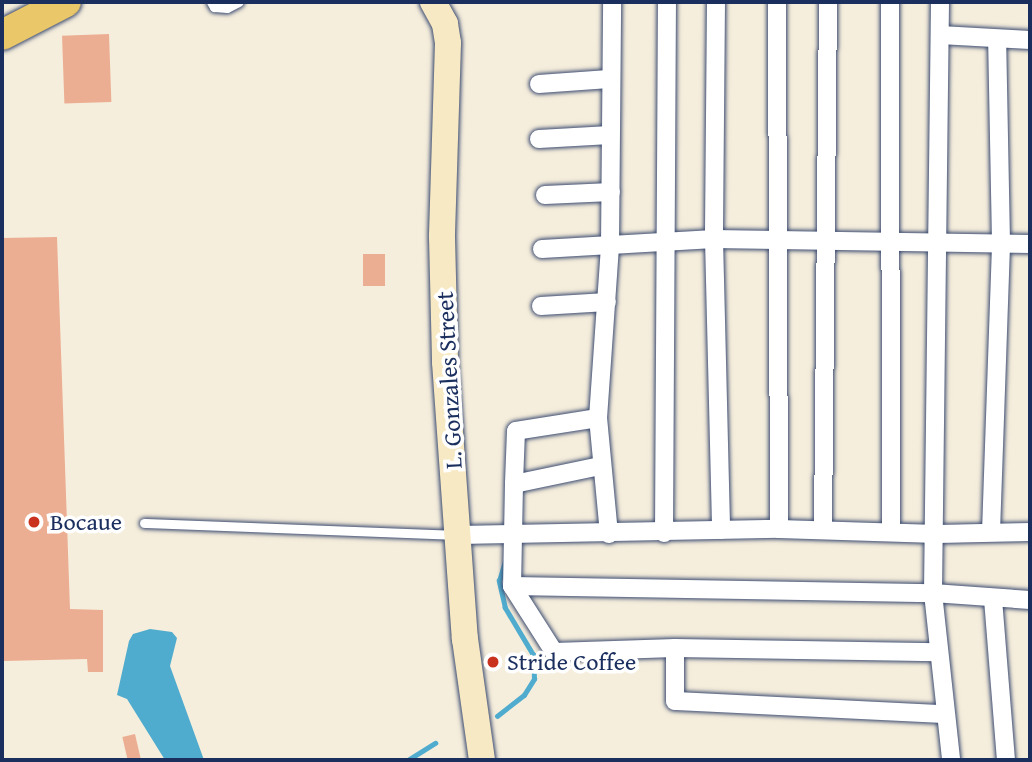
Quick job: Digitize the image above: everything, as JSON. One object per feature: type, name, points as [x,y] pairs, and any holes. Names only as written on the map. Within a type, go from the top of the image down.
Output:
[{"type":"main road","points":[[2,35],[66,2]]},
{"type":"street","points":[[609,534],[600,466],[598,418],[610,246],[609,79],[612,2]]},
{"type":"street","points":[[664,533],[668,242],[667,2]]},
{"type":"street","points":[[716,2],[714,239],[721,530]]},
{"type":"street","points":[[777,2],[779,529]]},
{"type":"street","points":[[823,530],[828,2]]},
{"type":"street","points":[[890,2],[891,531]]},
{"type":"street","points":[[940,2],[937,534],[933,593],[951,760]]},
{"type":"street","name":"L. Gonzales Street","points":[[439,3],[448,43],[442,237],[444,362],[465,639],[482,760]]},
{"type":"street","points":[[940,36],[1030,40]]},
{"type":"street","points":[[991,532],[1001,242],[998,39]]},
{"type":"street","points":[[538,85],[609,79]]},
{"type":"street","points":[[539,139],[610,135]]},
{"type":"street","points":[[545,195],[611,192]]},
{"type":"street","points":[[542,249],[714,239],[1030,244]]},
{"type":"street","points":[[541,306],[607,302]]},
{"type":"street","points":[[598,418],[516,431],[512,586],[554,652],[674,648],[938,652]]},
{"type":"street","points":[[514,484],[600,466]]},
{"type":"street","points":[[459,535],[779,529],[937,534],[1030,532]]},
{"type":"street","points":[[512,586],[933,593],[1030,600]]},
{"type":"street","points":[[993,599],[1006,760]]},
{"type":"street","points":[[674,648],[675,701],[946,714]]},
{"type":"lane","points":[[211,2],[214,7],[227,8],[239,2]]},
{"type":"lane","points":[[144,523],[459,535]]},
{"type":"water","points":[[150,629],[172,632],[177,638],[170,666],[204,760],[165,760],[127,699],[117,695],[129,641],[133,634]]},
{"type":"building","points":[[109,34],[111,102],[64,104],[62,36]]},
{"type":"building","name":"Bocaue","points":[[57,237],[70,609],[103,610],[103,672],[88,672],[87,659],[4,661],[2,238]]},
{"type":"building","points":[[363,254],[385,254],[385,286],[363,286]]},
{"type":"building","points":[[135,734],[141,760],[128,760],[122,737]]},
{"type":"waterway","points":[[497,716],[524,695],[534,679],[533,655],[505,608],[499,581],[505,561]]},
{"type":"waterway","points":[[408,760],[435,743]]},
{"type":"place","name":"Bocaue","points":[[34,522]]},
{"type":"place","name":"Stride Coffee","points":[[493,662]]}]
